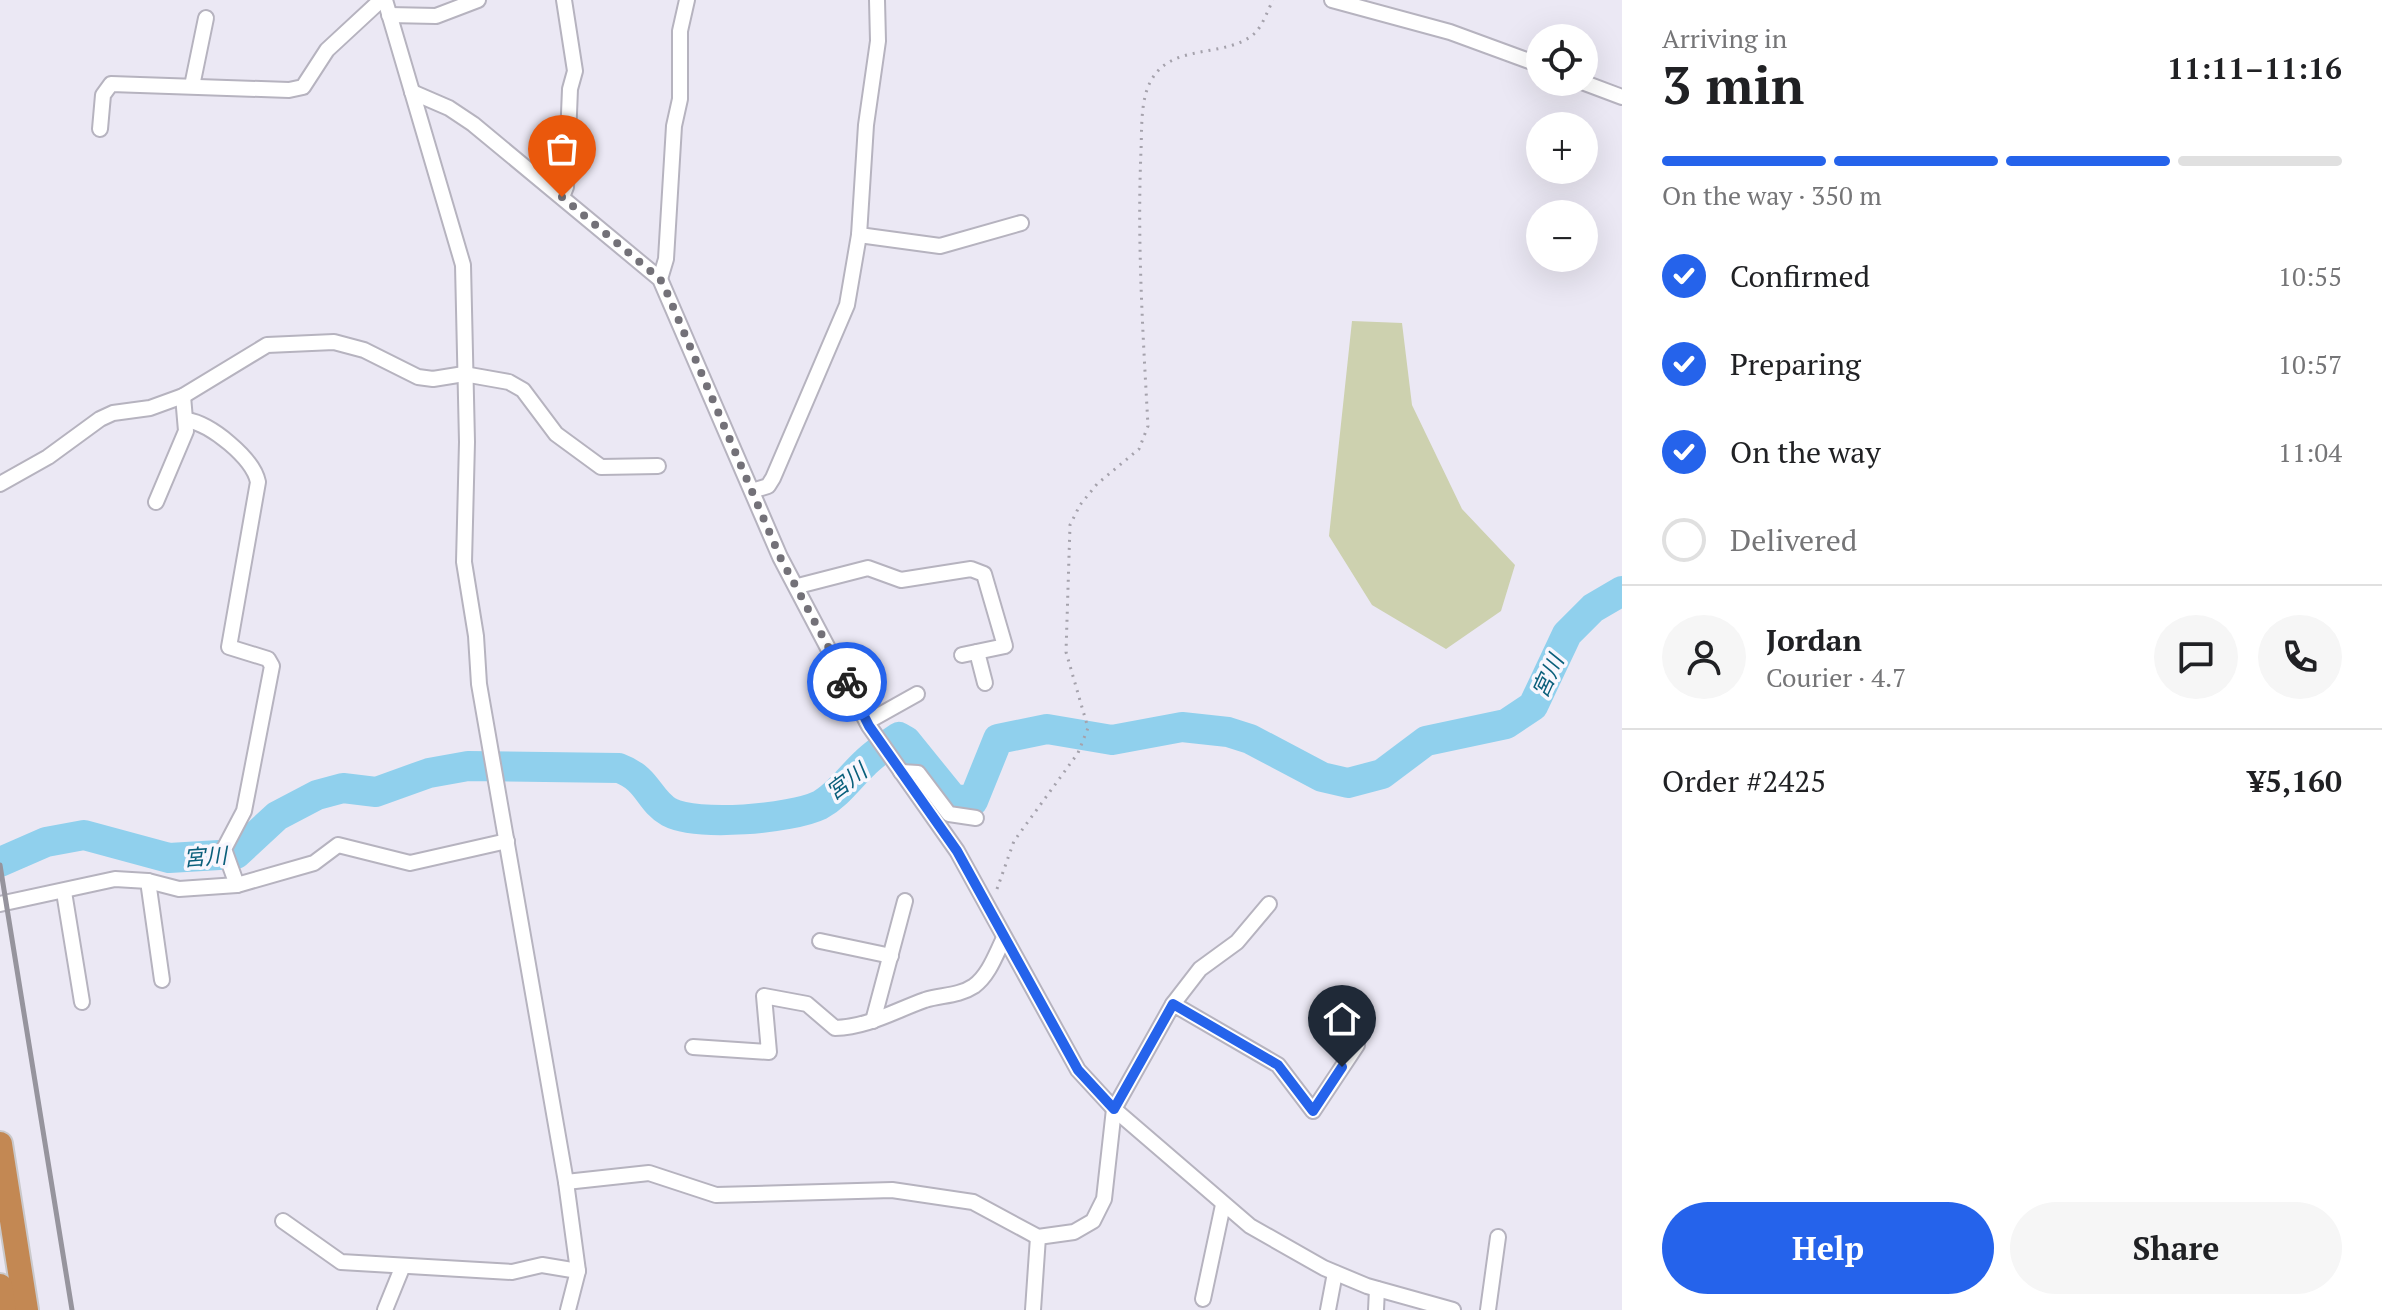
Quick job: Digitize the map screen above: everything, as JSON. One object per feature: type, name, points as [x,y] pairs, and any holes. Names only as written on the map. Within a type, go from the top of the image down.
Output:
[{"type":"highway","points":[[0,1144],[26,1310]]},
{"type":"highway","points":[[0,1286],[4,1310]]},
{"type":"street","points":[[100,129],[103,95],[111,84],[289,90],[303,87],[327,50],[383,0],[463,265],[467,442],[464,562],[479,684],[566,1182],[578,1271],[568,1310]]},
{"type":"street","points":[[389,15],[436,16],[478,0]]},
{"type":"street","points":[[562,197],[566,187],[570,89],[575,71],[564,0]]},
{"type":"street","points":[[660,279],[666,259],[674,126],[680,99],[680,31],[687,0]]},
{"type":"street","points":[[752,491],[768,486],[777,470],[847,305],[859,235],[866,125],[878,41],[877,0]]},
{"type":"street","points":[[1332,0],[1450,32],[1526,60]]},
{"type":"street","points":[[192,86],[206,18]]},
{"type":"street","points":[[1598,88],[1622,97]]},
{"type":"street","points":[[412,92],[449,108],[473,124],[660,279],[780,557],[798,586],[868,724],[957,851],[1078,1070],[1114,1109],[1223,1205],[1272,1240],[1335,1273],[1428,1307],[1453,1310]]},
{"type":"street","points":[[859,235],[940,246],[1021,223]]},
{"type":"street","points":[[0,484],[113,413],[150,408],[183,396],[267,345],[282,342],[347,345],[418,377],[489,376],[523,390],[546,424],[601,467],[658,466]]},
{"type":"street","points":[[156,502],[187,420],[183,396]]},
{"type":"street","points":[[187,420],[199,422],[246,460],[258,482],[229,647],[268,659],[272,666],[244,811],[224,849],[237,885]]},
{"type":"street","points":[[798,586],[868,568],[901,580],[971,569],[984,574],[1005,646],[962,655]]},
{"type":"street","points":[[977,652],[985,683]]},
{"type":"street","points":[[868,724],[917,694]]},
{"type":"street","points":[[897,766],[918,773],[949,814],[976,818]]},
{"type":"street","points":[[0,904],[115,879],[148,881],[179,889],[237,885],[314,863],[338,845],[410,863],[507,841]]},
{"type":"street","points":[[148,881],[162,980]]},
{"type":"street","points":[[64,892],[82,1002]]},
{"type":"street","points":[[873,1021],[905,901]]},
{"type":"street","points":[[566,1182],[649,1173],[716,1195],[892,1190],[973,1202],[1038,1237],[1074,1232],[1093,1221],[1104,1199],[1114,1109],[1173,1004],[1200,969],[1237,942],[1269,904]]},
{"type":"street","points":[[693,1047],[769,1052],[764,996],[807,1004],[835,1028],[859,1027],[972,987],[984,976],[1004,938]]},
{"type":"street","points":[[820,941],[891,956]]},
{"type":"street","points":[[1173,1004],[1278,1065],[1313,1111],[1357,1045]]},
{"type":"street","points":[[1203,1299],[1223,1205]]},
{"type":"street","points":[[283,1221],[341,1262],[402,1268],[512,1272],[542,1265],[578,1271]]},
{"type":"street","points":[[1033,1310],[1038,1237]]},
{"type":"street","points":[[1488,1310],[1498,1237]]},
{"type":"street","points":[[385,1310],[402,1268]]},
{"type":"street","points":[[1328,1310],[1335,1273]]},
{"type":"street","points":[[1376,1310],[1377,1289]]},
{"type":"path","points":[[992,917],[998,883],[1014,841],[1078,753],[1088,728],[1066,652],[1070,525],[1080,505],[1097,484],[1139,449],[1148,426],[1138,217],[1142,113],[1152,78],[1168,64],[1188,55],[1242,42],[1258,29],[1273,0]]},
{"type":"green space","points":[[1352,321],[1402,323],[1412,405],[1462,509],[1515,565],[1501,611],[1446,649],[1372,605],[1329,536]]},
{"type":"waterway","name":"宮川","points":[[0,862],[46,842],[84,835],[169,858],[236,854],[277,816],[317,795],[343,788],[376,792],[429,773],[468,766],[619,768],[637,778],[662,807],[682,817],[721,820],[767,817],[820,805],[859,768],[899,737],[906,741],[953,799],[973,801],[998,739],[1047,729],[1112,740],[1182,727],[1228,732],[1250,739],[1322,777],[1348,783],[1382,774],[1426,741],[1506,724],[1533,706],[1567,634],[1593,608],[1622,591]]},
{"type":"railway","points":[[0,865],[72,1310]]},
{"type":"way so far","points":[[562,197],[660,279],[780,557],[785,561],[847,682]]},
{"type":"route","points":[[847,682],[869,726],[957,851],[1078,1070],[1114,1109],[1173,1004],[1278,1065],[1313,1111],[1342,1067]]}]
